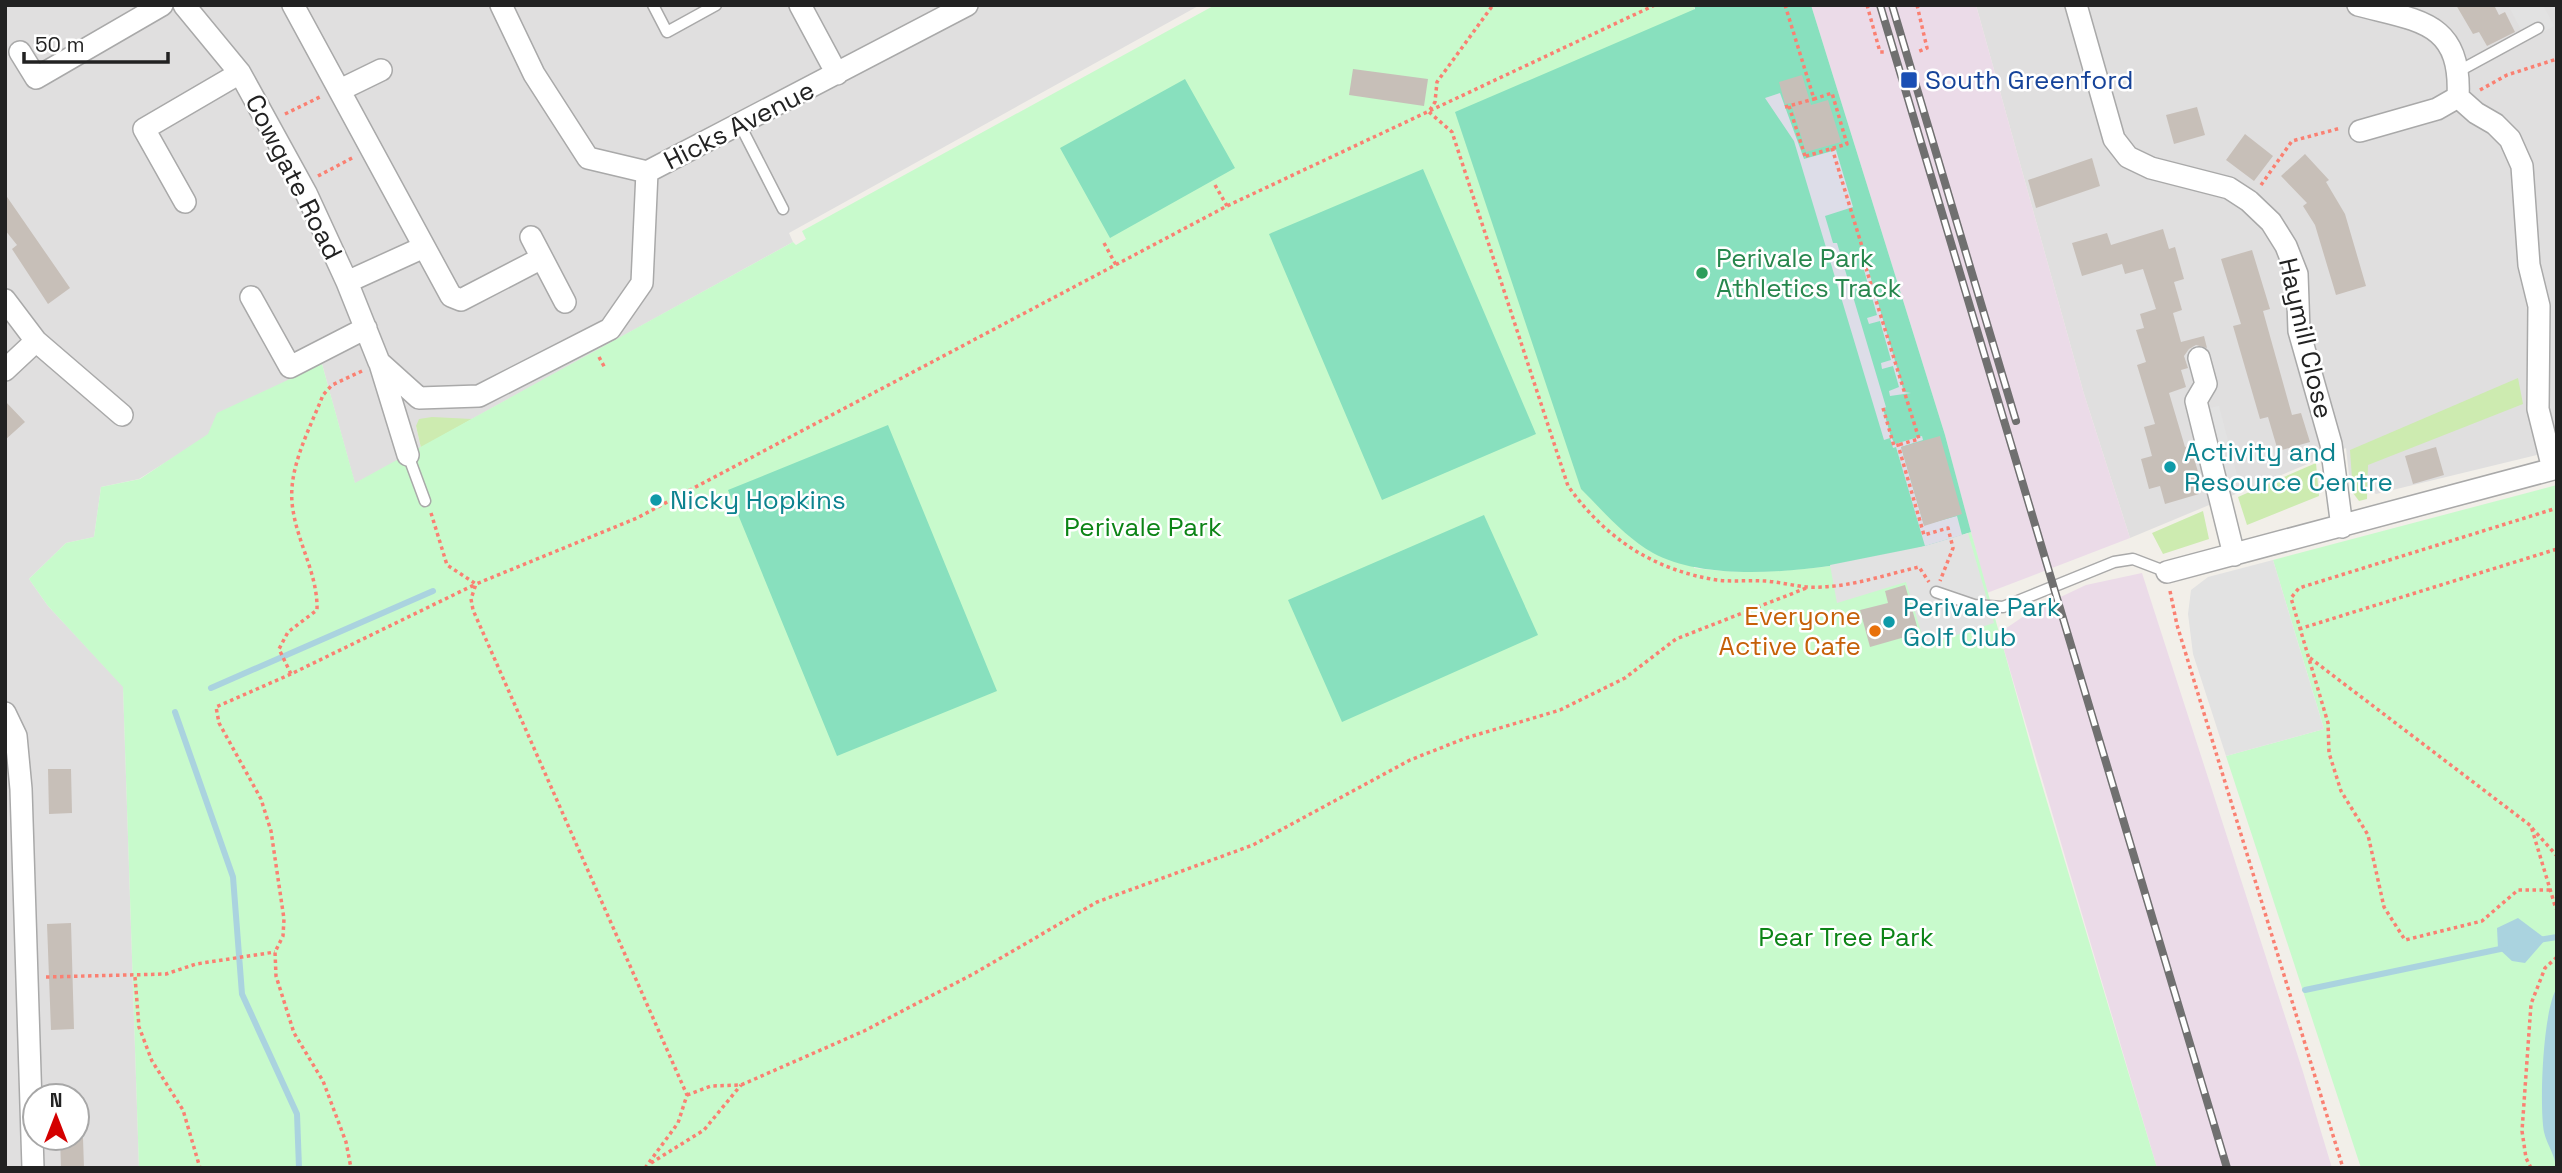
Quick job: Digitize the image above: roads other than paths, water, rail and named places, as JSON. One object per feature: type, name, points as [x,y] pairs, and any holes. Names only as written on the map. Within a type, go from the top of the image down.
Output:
[{"type":"street","points":[[20,52],[36,78],[162,5]]},
{"type":"street","name":"Cowgate Road","points":[[184,5],[240,73],[301,185],[366,328],[408,455]]},
{"type":"street","points":[[293,5],[451,296],[461,300],[542,258]]},
{"type":"street","name":"Hicks Avenue","points":[[501,5],[534,74],[588,158],[647,172],[967,5]]},
{"type":"street","points":[[800,5],[837,74]]},
{"type":"street","name":"Haymill Close","points":[[2076,5],[2114,139],[2128,157],[2151,168],[2230,188],[2249,201],[2271,222],[2297,274],[2299,331],[2331,444],[2342,527]]},
{"type":"street","points":[[2358,5],[2435,27],[2445,36],[2454,50],[2459,71],[2458,97]]},
{"type":"street","points":[[340,90],[381,70]]},
{"type":"street","points":[[185,202],[144,129],[240,73]]},
{"type":"street","points":[[2360,131],[2437,109],[2458,97]]},
{"type":"street","points":[[2167,572],[2555,468],[2538,410],[2539,306],[2529,265],[2522,166],[2502,132],[2458,97]]},
{"type":"street","name":"Cowgate Road","points":[[379,362],[419,398],[479,396],[610,330],[642,283],[647,172]]},
{"type":"street","points":[[531,237],[565,302]]},
{"type":"street","points":[[347,282],[424,247]]},
{"type":"street","points":[[251,297],[290,367],[366,328]]},
{"type":"street","points":[[5,300],[36,341],[122,415]]},
{"type":"street","points":[[5,370],[36,341]]},
{"type":"street","points":[[2199,358],[2206,384],[2196,401],[2234,555]]},
{"type":"street","points":[[5,713],[16,736],[21,789],[33,1168]]},
{"type":"lane","points":[[653,5],[667,32],[716,5]]},
{"type":"lane","points":[[2459,71],[2538,28]]},
{"type":"lane","points":[[740,125],[783,209]]},
{"type":"lane","points":[[408,455],[425,501]]},
{"type":"lane","points":[[1936,592],[1974,605],[2003,607],[2113,562],[2133,559],[2167,572]]},
{"type":"water","points":[[2518,918],[2546,939],[2525,963],[2512,961],[2498,948],[2497,928]]},
{"type":"water","points":[[2557,988],[2556,1168],[2544,1132],[2542,1101],[2545,1035],[2552,999]]},
{"type":"waterway","points":[[211,688],[433,591]]},
{"type":"waterway","points":[[175,712],[233,877],[242,994],[297,1114],[299,1168]]},
{"type":"waterway","points":[[2539,940],[2557,937]]},
{"type":"waterway","points":[[2305,990],[2505,948]]},
{"type":"railway","points":[[1880,5],[2227,1168]]},
{"type":"railway","points":[[1892,5],[2016,421]]},
{"type":"place","name":"South Greenford","points":[[1909,80]]},
{"type":"place","name":"Perivale Park Athletics Track","points":[[1702,273]]},
{"type":"place","name":"Activity and Resource Centre","points":[[2170,467]]},
{"type":"place","name":"Nicky Hopkins","points":[[656,500]]},
{"type":"place","name":"Perivale Park Golf Club","points":[[1889,622]]},
{"type":"place","name":"Everyone Active Cafe","points":[[1875,631]]},
{"type":"park label","name":"Perivale Park","points":[[1143,527]]},
{"type":"park label","name":"Pear Tree Park","points":[[1846,937]]}]
